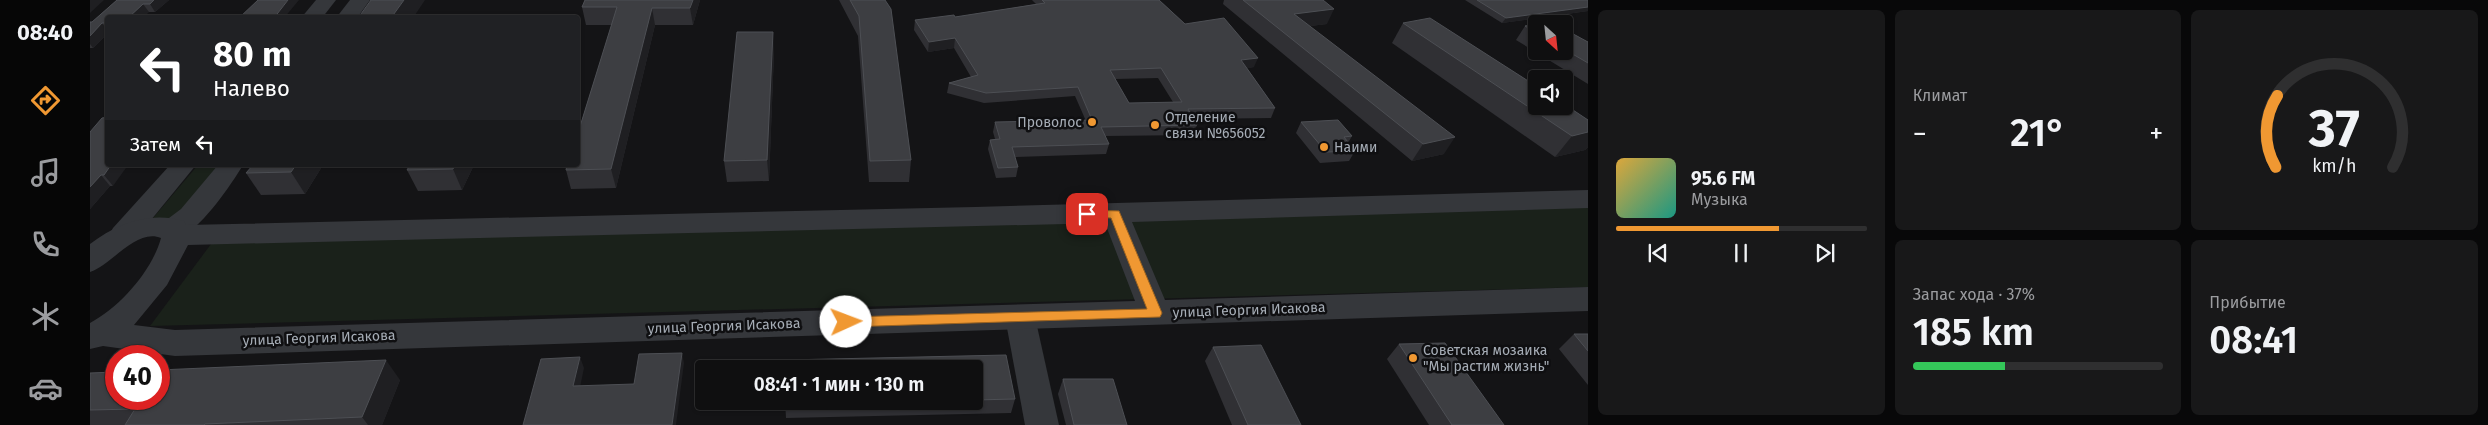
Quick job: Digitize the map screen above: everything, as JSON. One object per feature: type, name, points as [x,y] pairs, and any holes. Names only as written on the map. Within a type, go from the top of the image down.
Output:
[{"type":"street","points":[[314,15],[326,0]]},
{"type":"street","points":[[348,15],[360,0]]},
{"type":"street","points":[[90,261],[123,235],[182,167]]},
{"type":"street","points":[[95,335],[117,321],[150,286],[171,251],[175,231],[190,216],[228,167]]},
{"type":"street","points":[[123,235],[152,226],[175,231],[1115,214],[1588,198]]},
{"type":"street","points":[[1115,214],[1155,313]]},
{"type":"street","name":"улица Георгия Исакова","points":[[95,335],[175,342],[1588,299]]},
{"type":"street","points":[[1020,317],[1042,425]]},
{"type":"shaded area","points":[[196,167],[219,167],[179,217],[170,220],[153,218]]},
{"type":"shaded area","points":[[1588,206],[1588,287],[150,326],[214,240]]},
{"type":"building","points":[[117,0],[154,0],[150,4],[143,4],[131,15],[105,15],[105,23],[102,23],[90,36],[90,22]]},
{"type":"building","points":[[258,0],[288,0],[276,15],[242,15]]},
{"type":"building","points":[[371,0],[404,0],[393,15],[360,15]]},
{"type":"building","points":[[585,0],[693,0],[690,8],[652,8],[611,169],[566,170],[567,167],[580,167],[580,127],[617,7],[582,7]]},
{"type":"building","points":[[850,0],[885,0],[891,9],[911,160],[870,161],[859,16]]},
{"type":"building","points":[[1042,0],[1159,0],[1185,24],[1224,18],[1258,58],[1241,60],[1275,108],[1188,109],[1197,125],[1101,127],[1109,144],[1012,147],[1018,167],[998,168],[990,140],[1000,139],[995,122],[1092,120],[1078,87],[986,93],[949,83],[978,75],[955,38],[929,42],[915,20],[954,15],[955,17],[1045,3]],"holes":[[[1161,68],[1182,102],[1129,103],[1110,70]]]},
{"type":"building","points":[[1243,0],[1323,0],[1334,9],[1294,14],[1455,137],[1423,144]]},
{"type":"building","points":[[1477,0],[1588,0],[1588,7],[1506,18]]},
{"type":"building","points":[[1430,18],[1528,81],[1528,107],[1403,23]]},
{"type":"building","points":[[737,32],[773,32],[767,160],[724,161]]},
{"type":"building","points":[[1573,34],[1588,42],[1588,63],[1573,54]]},
{"type":"building","points":[[1573,110],[1588,120],[1588,132],[1572,136],[1541,115],[1573,115]]},
{"type":"building","points":[[102,118],[105,118],[105,167],[110,167],[104,175],[101,175],[90,187],[90,132]]},
{"type":"building","points":[[1338,120],[1352,136],[1344,137],[1355,151],[1326,152],[1301,122]]},
{"type":"building","points":[[251,167],[295,167],[291,172],[246,173]]},
{"type":"building","points":[[409,167],[454,167],[453,169],[407,170]]},
{"type":"building","points":[[1574,334],[1588,334],[1588,351]]},
{"type":"building","points":[[1445,343],[1504,425],[1452,425],[1399,344]]},
{"type":"building","points":[[1261,345],[1301,425],[1248,425],[1213,347]]},
{"type":"building","points":[[682,353],[672,425],[523,425],[541,359],[580,357],[573,386],[634,384],[639,354]]},
{"type":"building","points":[[1006,355],[1015,399],[983,400],[983,360],[786,360]]},
{"type":"building","points":[[386,360],[362,417],[204,425],[125,425],[134,410],[170,410],[170,370]]},
{"type":"building","points":[[105,372],[105,410],[90,410],[90,373]]},
{"type":"building","points":[[1063,379],[1113,379],[1127,425],[1074,425]]},
{"type":"place","name":"Проволос","points":[[1092,122]]},
{"type":"place","name":"Отделение связи №656052","points":[[1155,125]]},
{"type":"place","name":"Наими","points":[[1324,147]]},
{"type":"place","name":"Советская мозаика \"Мы растим жизнь\"","points":[[1413,358]]},
{"type":"route","points":[[846,322],[1155,313],[1115,214],[1087,214]]}]
